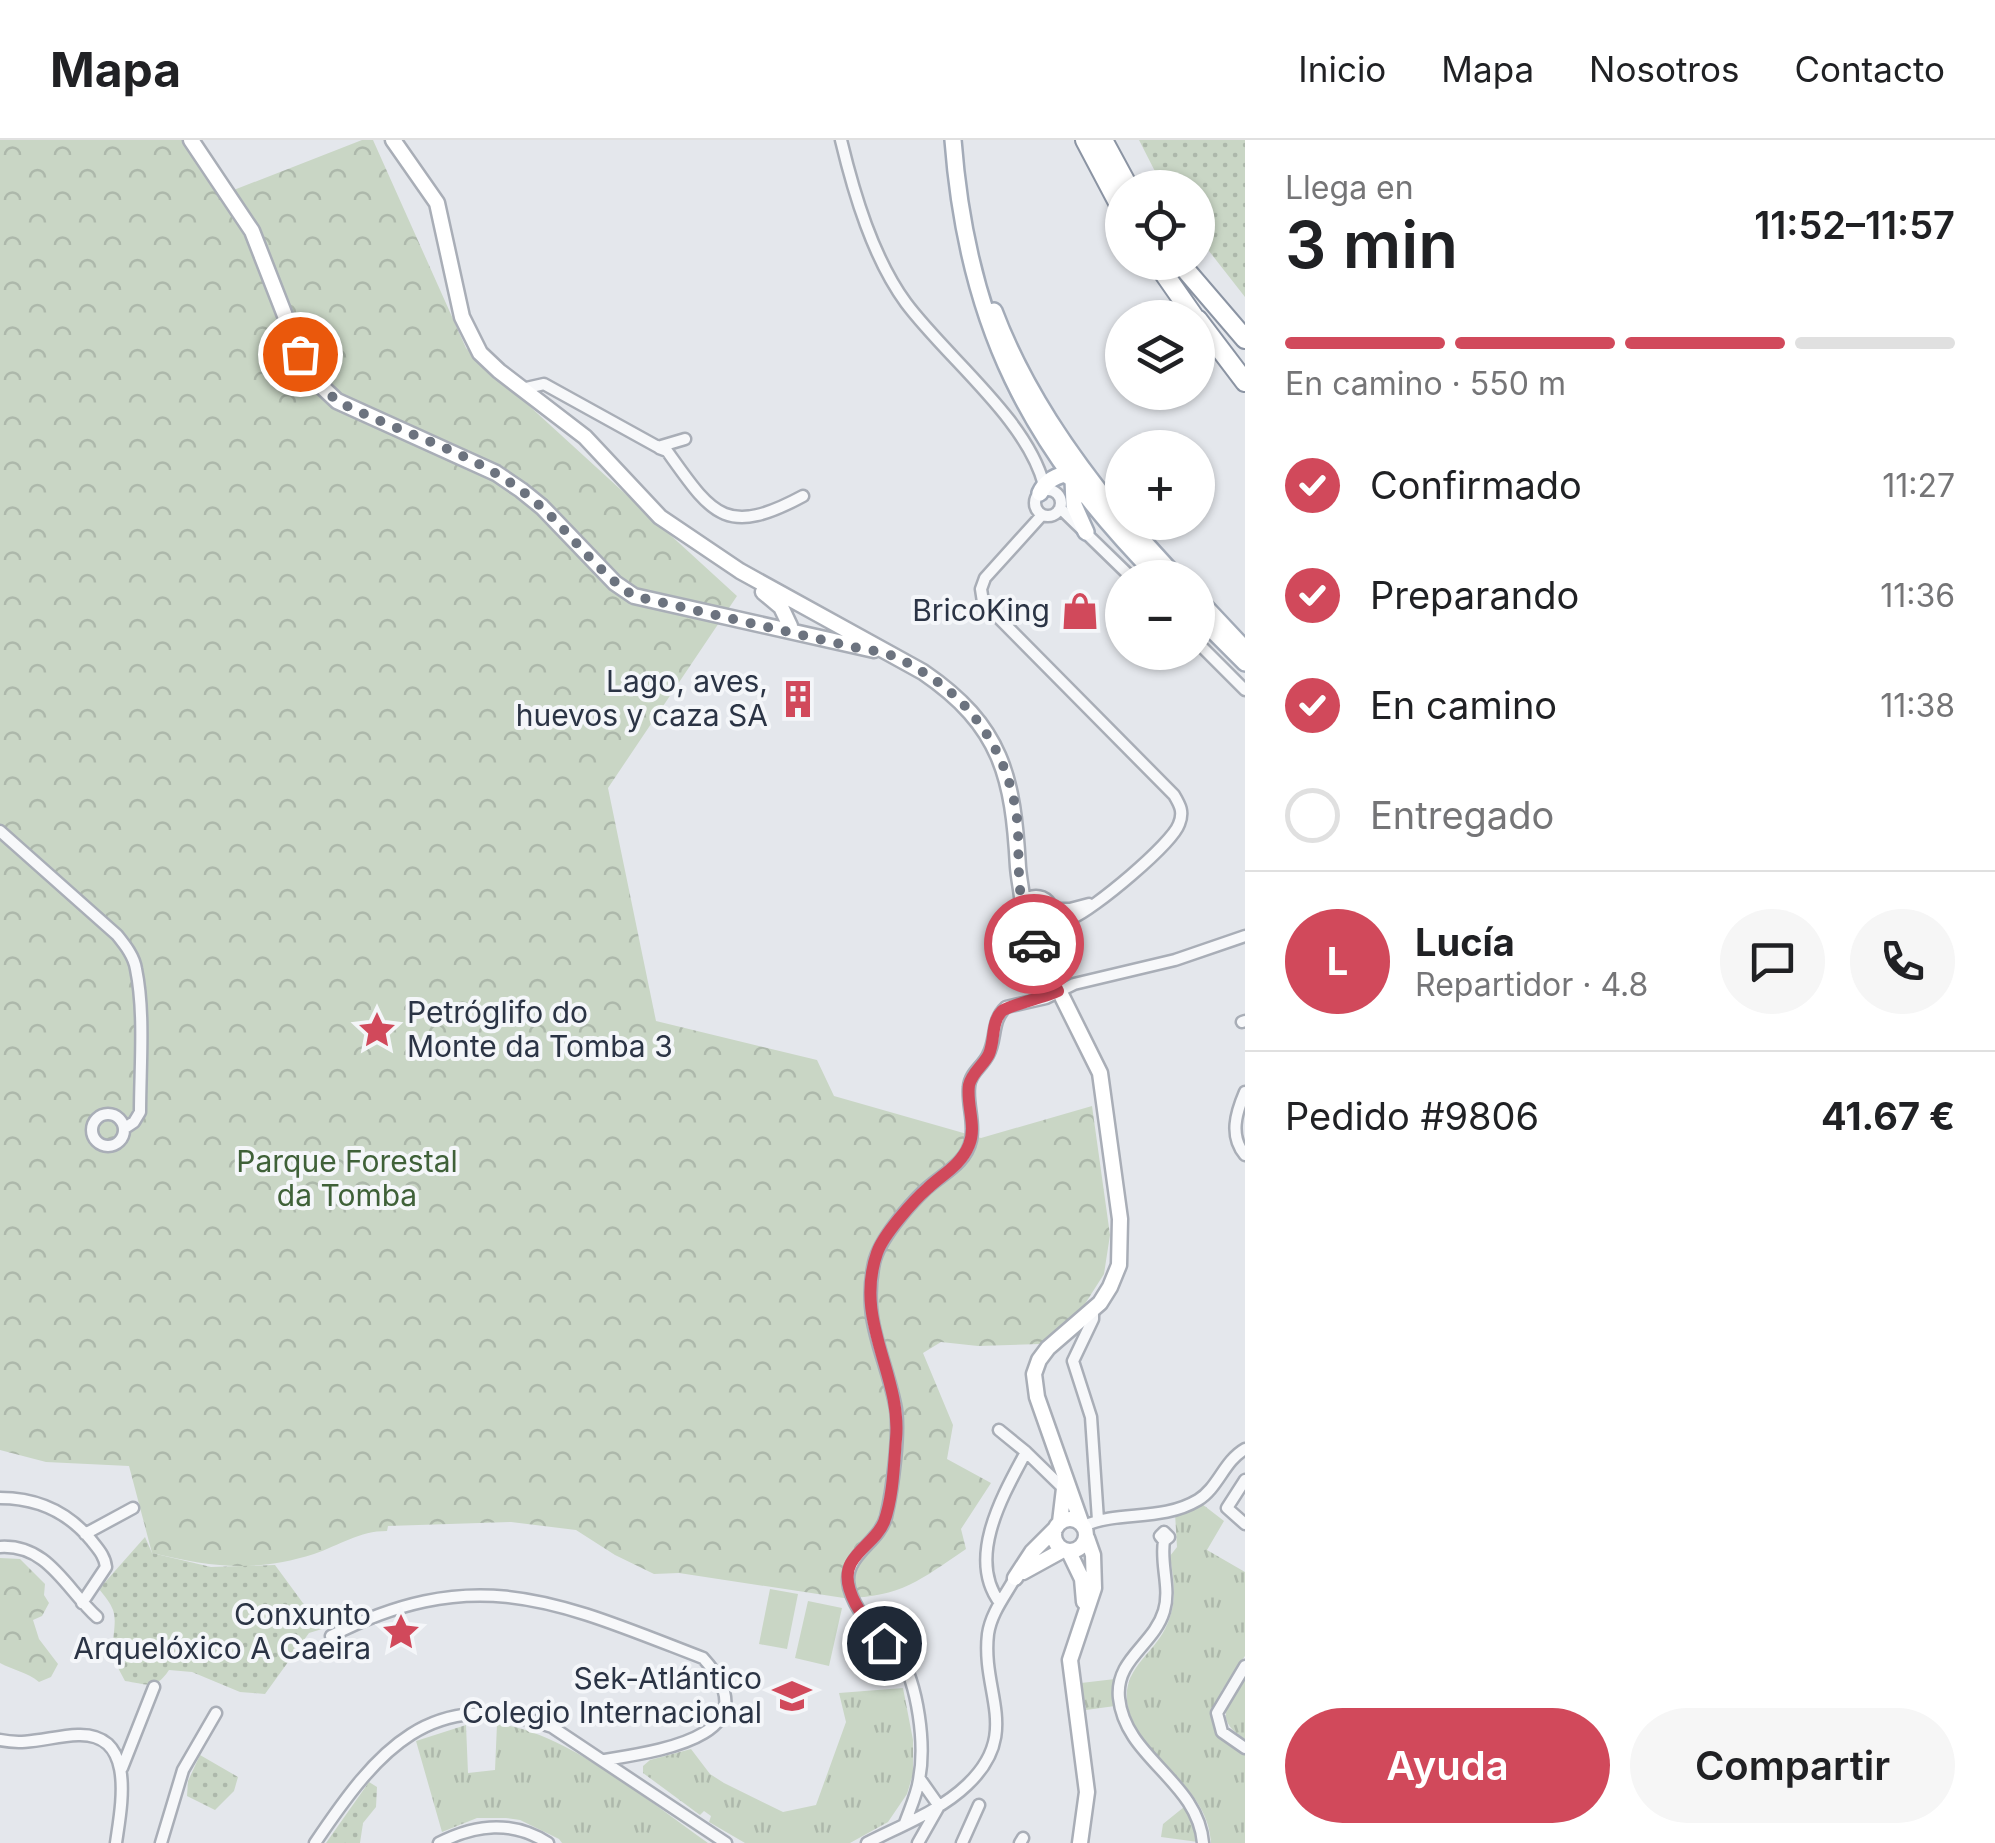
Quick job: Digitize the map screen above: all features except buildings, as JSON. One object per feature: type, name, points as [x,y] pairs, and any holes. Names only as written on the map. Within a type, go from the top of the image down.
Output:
[{"type":"highway","points":[[1085,140],[1105,178]]},
{"type":"highway","points":[[1103,140],[1119,170]]},
{"type":"highway","points":[[1195,280],[1245,340]]},
{"type":"highway","points":[[1215,343],[1245,382]]},
{"type":"main road","points":[[957,140],[983,282],[1024,374],[1068,451],[1105,497]]},
{"type":"main road","points":[[957,140],[962,218],[974,278],[995,341],[1032,416],[1074,480],[1142,560]]},
{"type":"main road","points":[[1024,374],[1045,459],[1043,487]]},
{"type":"main road","points":[[1043,487],[1065,474],[1074,480],[1151,560]]},
{"type":"main road","points":[[1074,480],[1074,505],[1086,532]]},
{"type":"main road","points":[[1142,540],[1160,560]]},
{"type":"main road","points":[[1215,620],[1245,656]]},
{"type":"main road","points":[[1215,625],[1245,656]]},
{"type":"main road","points":[[1215,630],[1245,656]]},
{"type":"street","points":[[190,140],[252,231],[309,371],[337,401],[496,473],[542,507],[614,584],[634,596],[808,637],[882,650]]},
{"type":"street","points":[[393,140],[437,203],[462,317],[480,353],[609,459],[660,517],[740,571],[948,689],[984,729],[999,755],[1014,801],[1018,874],[1028,902],[1040,920]]},
{"type":"street","points":[[840,140],[867,228],[902,298],[934,340],[1012,423],[1033,457],[1043,487],[1034,504],[1042,515],[1050,516],[1060,508]]},
{"type":"street","points":[[522,389],[544,384],[668,451],[704,502],[723,512],[740,517],[769,514],[803,496]]},
{"type":"street","points":[[1012,423],[1032,416]]},
{"type":"street","points":[[658,447],[685,439]]},
{"type":"street","points":[[1043,487],[1056,492],[1060,508],[1114,560]]},
{"type":"street","points":[[1040,920],[1064,921],[1095,903],[1172,838],[1182,807],[1174,794],[984,602],[980,590],[985,578],[1042,515]]},
{"type":"street","points":[[740,571],[781,607],[790,626]]},
{"type":"street","points":[[774,629],[822,618]]},
{"type":"street","points":[[808,637],[820,626],[822,618]]},
{"type":"street","points":[[1215,660],[1245,690]]},
{"type":"street","points":[[0,831],[118,935],[136,968],[140,1112],[124,1128]]},
{"type":"street","points":[[1014,1578],[1033,1564],[1082,1548],[1087,1527],[1065,1482],[1036,1397],[1034,1374],[1038,1360],[1048,1348],[1093,1308],[1110,1287],[1118,1266],[1120,1218],[1100,1072],[1035,946],[1044,900],[1028,902]]},
{"type":"street","points":[[905,1823],[920,1779],[920,1743],[910,1682],[899,1654],[874,1630],[858,1605],[848,1576],[852,1562],[878,1534],[886,1518],[897,1416],[872,1329],[873,1268],[878,1250],[924,1191],[954,1169],[968,1149],[972,1131],[970,1081],[988,1056],[1000,1012],[1104,976],[1175,960],[1245,936]]},
{"type":"street","points":[[1245,1092],[1235,1130],[1238,1147],[1245,1155]]},
{"type":"street","points":[[1080,1843],[1088,1792],[1070,1665],[1071,1650],[1094,1588],[1094,1572],[1087,1527],[1091,1417],[1072,1361],[1092,1319],[1093,1308]]},
{"type":"street","points":[[999,1430],[1065,1482]]},
{"type":"street","points":[[867,1843],[939,1806],[978,1774],[990,1755],[997,1733],[988,1634],[1000,1603],[1032,1552],[1058,1526],[1072,1519],[1087,1527],[1143,1518],[1194,1502],[1204,1497],[1228,1461],[1245,1448]]},
{"type":"street","points":[[1000,1603],[992,1592],[986,1568],[987,1540],[1026,1452]]},
{"type":"street","points":[[1245,1480],[1228,1508],[1245,1524]]},
{"type":"street","points":[[1065,1482],[1054,1539],[1082,1579],[1084,1613]]},
{"type":"street","points":[[0,1498],[28,1499],[57,1510],[104,1556],[106,1567],[82,1603]]},
{"type":"street","points":[[85,1534],[133,1508]]},
{"type":"street","points":[[1164,1541],[1165,1609],[1150,1637],[1121,1673],[1119,1699],[1130,1736],[1177,1786],[1199,1822],[1203,1843]]},
{"type":"street","points":[[0,1547],[16,1546],[45,1559],[97,1618]]},
{"type":"street","points":[[331,1636],[366,1618],[426,1600],[452,1595],[509,1596],[558,1606],[703,1658],[723,1687],[724,1704],[719,1720],[689,1744],[605,1760]]},
{"type":"street","points":[[1245,1666],[1217,1713],[1222,1732],[1245,1748]]},
{"type":"street","points":[[122,1769],[154,1687]]},
{"type":"street","points":[[161,1843],[183,1770],[216,1713]]},
{"type":"street","points":[[316,1843],[376,1760],[406,1736],[454,1717],[476,1713],[528,1718],[552,1727],[726,1843]]},
{"type":"street","points":[[0,1740],[23,1744],[91,1736],[114,1753],[122,1769],[124,1789],[116,1843]]},
{"type":"street","points":[[920,1779],[939,1806]]},
{"type":"street","points":[[962,1843],[979,1805]]},
{"type":"street","points":[[918,1843],[939,1806]]},
{"type":"street","points":[[440,1843],[479,1828],[501,1826],[525,1831],[548,1843]]},
{"type":"green space","name":"Parque Forestal da Tomba","points":[[0,140],[184,140],[221,195],[362,140],[373,140],[466,348],[737,596],[608,788],[656,1021],[817,1060],[834,1096],[981,1138],[1092,1106],[1110,1235],[1104,1274],[1083,1307],[1040,1344],[978,1346],[941,1342],[923,1353],[953,1425],[947,1459],[991,1483],[961,1529],[966,1549],[936,1570],[896,1590],[844,1598],[679,1573],[654,1574],[576,1530],[511,1522],[388,1526],[387,1531],[358,1536],[314,1554],[271,1564],[194,1562],[152,1553],[129,1466],[46,1462],[0,1450]]},
{"type":"green space","points":[[1139,140],[1245,140],[1245,297],[1215,259],[1215,170],[1154,170]]},
{"type":"green space","points":[[1202,1504],[1224,1521],[1207,1550],[1245,1572],[1245,1656],[1212,1713],[1218,1734],[1245,1755],[1245,1843],[1211,1843],[1207,1822],[1197,1803],[1142,1737],[1127,1701],[1130,1679],[1160,1638],[1172,1610],[1170,1556],[1177,1547],[1175,1513]]},
{"type":"green space","points":[[145,1537],[152,1553],[211,1567],[275,1565],[322,1629],[309,1633],[265,1694],[240,1692],[192,1672],[169,1670],[150,1684],[125,1681],[117,1666],[122,1648],[113,1642],[114,1613],[99,1589]]},
{"type":"green space","points":[[0,1558],[20,1559],[45,1584],[44,1595],[49,1603],[42,1616],[33,1620],[39,1639],[58,1664],[51,1677],[39,1682],[0,1663]]},
{"type":"green space","points":[[770,1589],[798,1594],[787,1649],[759,1644]]},
{"type":"green space","points":[[808,1601],[842,1608],[829,1666],[795,1658]]},
{"type":"green space","points":[[1115,1679],[1115,1706],[1086,1710],[1081,1683]]},
{"type":"green space","points":[[1245,1679],[1245,1739],[1229,1725],[1226,1711]]},
{"type":"green space","points":[[903,1688],[913,1740],[913,1774],[907,1794],[888,1822],[850,1843],[745,1843],[709,1822],[711,1816],[704,1811],[700,1815],[643,1773],[643,1766],[650,1760],[691,1749],[710,1774],[783,1812],[816,1805],[846,1722],[839,1693]]},
{"type":"green space","points":[[497,1724],[523,1729],[578,1754],[708,1843],[562,1843],[520,1820],[506,1818],[477,1818],[442,1832],[416,1741],[466,1725],[468,1773],[495,1770]]},
{"type":"green space","points":[[200,1755],[238,1777],[234,1791],[215,1810],[187,1796],[188,1781]]},
{"type":"green space","points":[[369,1782],[377,1787],[376,1807],[363,1823],[360,1843],[326,1843]]},
{"type":"green space","points":[[1184,1807],[1198,1842],[1161,1837],[1163,1824]]},
{"type":"way so far","points":[[300,354],[320,385],[337,401],[496,473],[520,490],[542,507],[614,584],[634,596],[866,650],[882,650],[948,689],[984,729],[1007,776],[1018,827],[1021,911],[1034,944]]},
{"type":"place","name":"BricoKing","points":[[1080,611]]},
{"type":"place","name":"Lago, aves, huevos y caza SA","points":[[798,699]]},
{"type":"place","name":"Petróglifo do Monte da Tomba 3","points":[[377,1030]]},
{"type":"place","name":"Conxunto Arquelóxico A Caeira","points":[[401,1632]]},
{"type":"place","name":"Sek-Atlántico Colegio Internacional","points":[[792,1696]]},
{"type":"route","points":[[884,1643],[858,1605],[848,1576],[852,1562],[878,1534],[886,1518],[896,1440],[895,1402],[872,1329],[873,1268],[878,1250],[892,1228],[924,1191],[954,1169],[968,1149],[972,1131],[968,1089],[973,1074],[988,1056],[1000,1012],[1058,991],[1034,944]]}]
